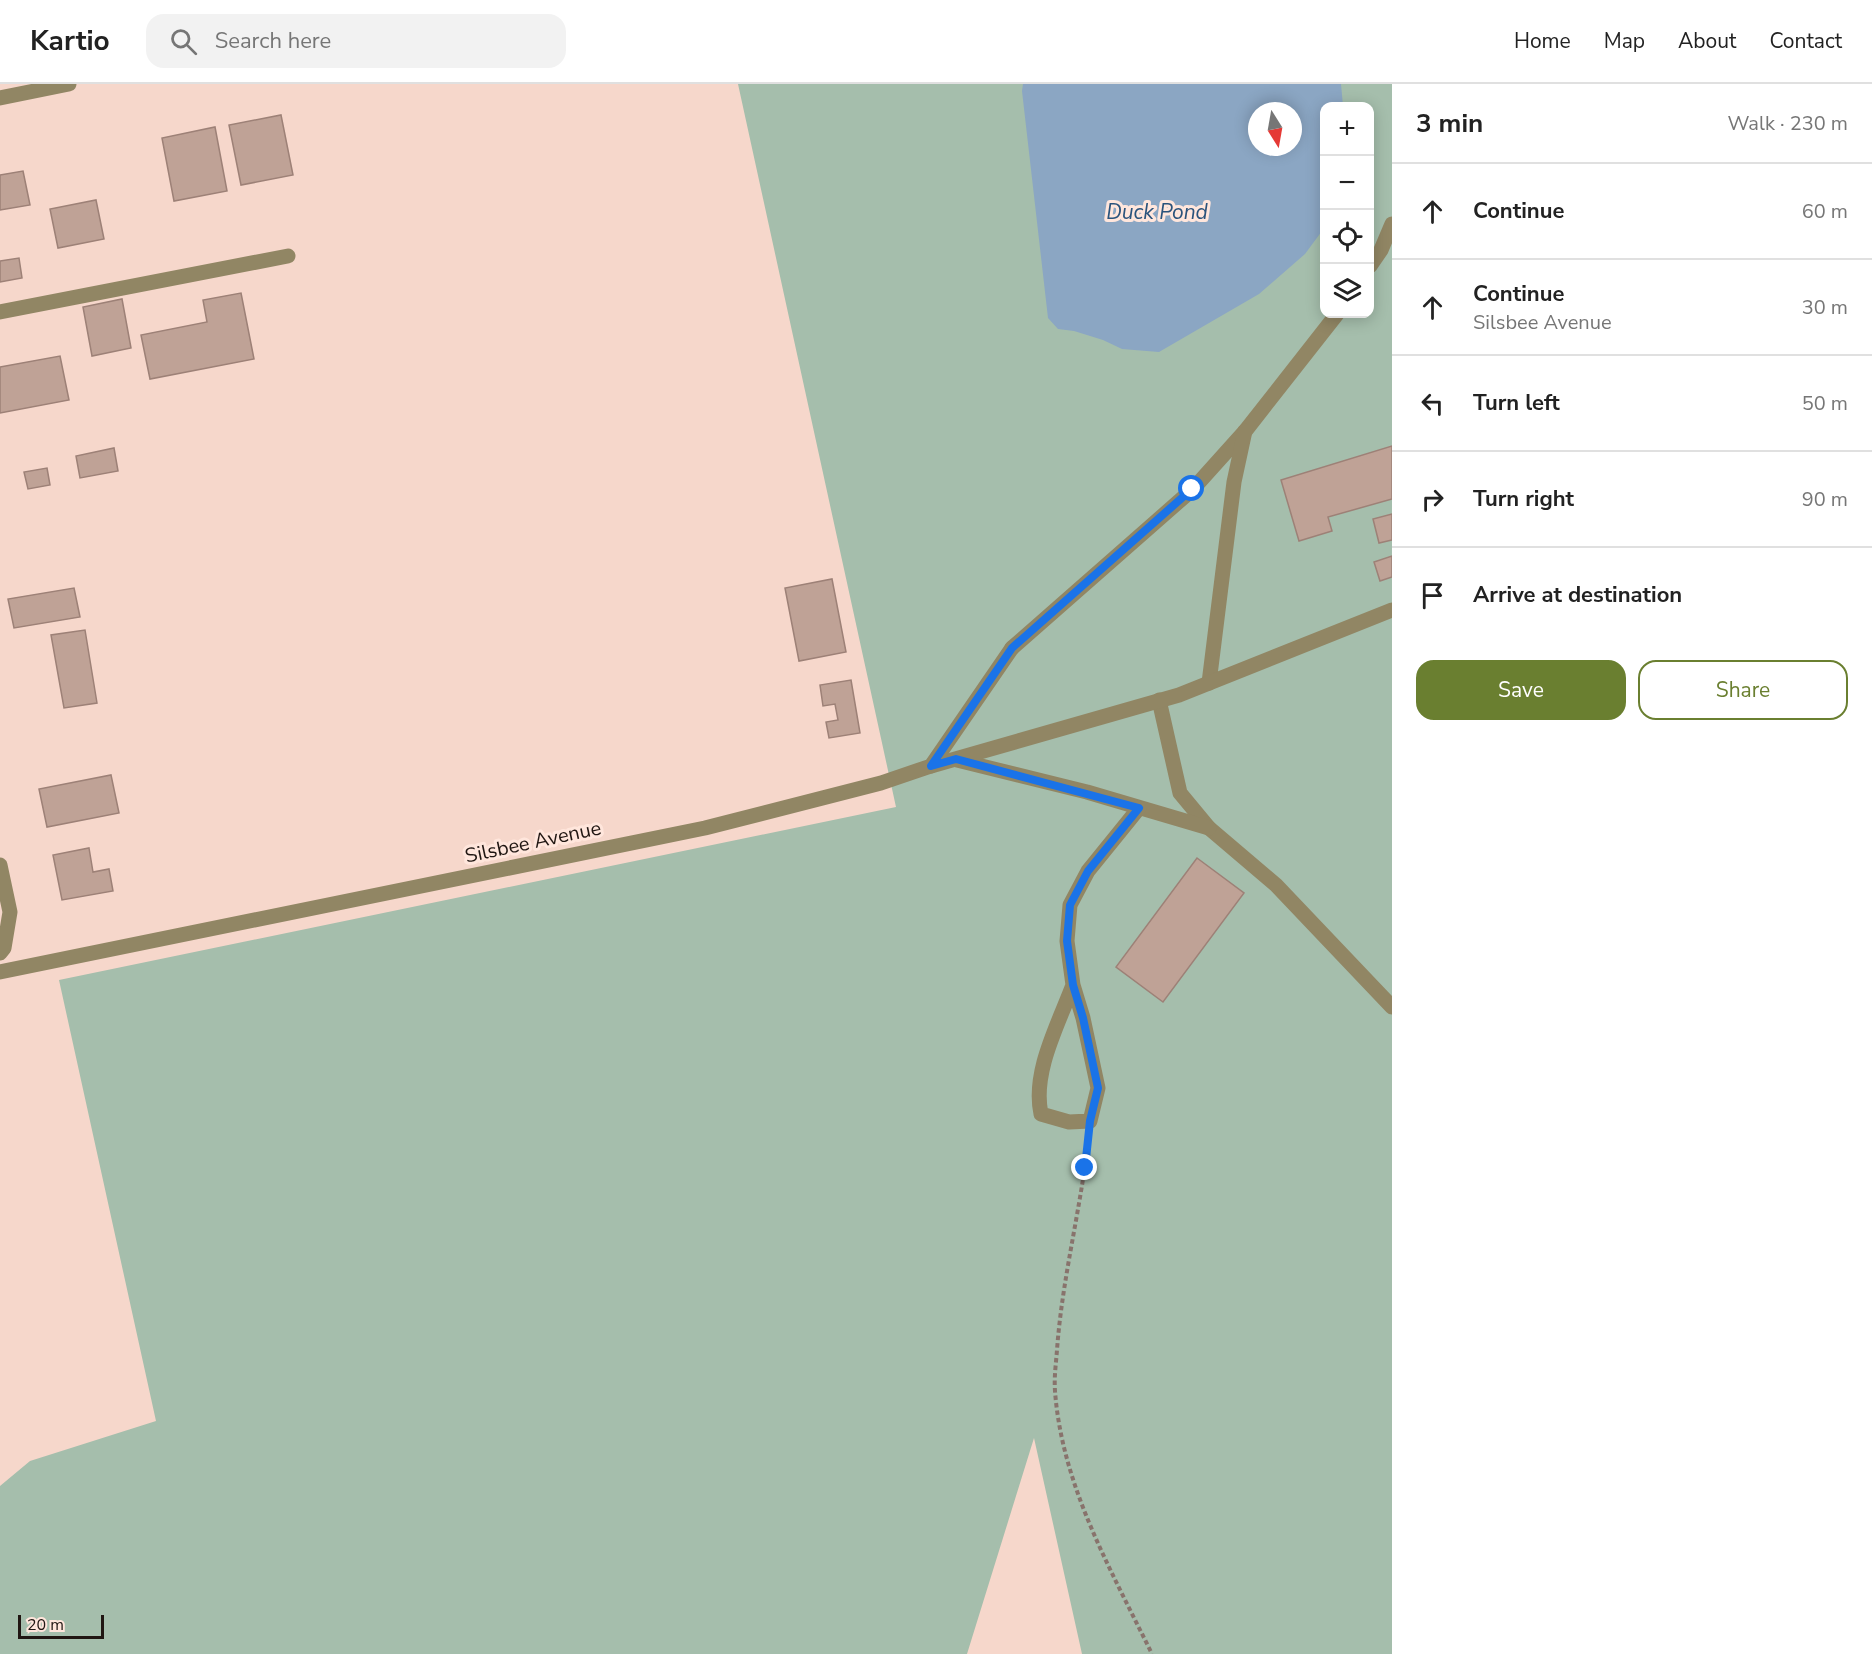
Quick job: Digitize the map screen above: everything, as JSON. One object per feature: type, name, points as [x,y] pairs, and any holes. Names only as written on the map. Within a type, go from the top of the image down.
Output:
[{"type":"street","points":[[0,98],[69,84]]},
{"type":"street","points":[[1371,264],[1391,230]]},
{"type":"street","points":[[0,312],[288,256]]},
{"type":"street","points":[[931,766],[1012,648],[1192,489],[1246,430],[1333,318]]},
{"type":"street","points":[[1209,683],[1233,494],[1246,430]]},
{"type":"street","name":"Silsbee Avenue","points":[[0,972],[705,828],[881,783],[931,766],[1179,695],[1392,610]]},
{"type":"street","points":[[1159,700],[1180,793],[1209,828],[1276,885],[1392,1007]]},
{"type":"street","points":[[956,759],[1209,828]]},
{"type":"street","points":[[1073,985],[1040,1073],[1038,1101],[1041,1114],[1070,1122],[1090,1121],[1098,1088],[1083,1018],[1073,985],[1067,941],[1070,905],[1088,871],[1139,808]]},
{"type":"street","points":[[0,865],[10,912],[4,948],[0,953]]},
{"type":"path","points":[[1090,1121],[1085,1168],[1059,1320],[1054,1389],[1062,1441],[1073,1483],[1100,1547],[1152,1654]]},
{"type":"green space","points":[[738,84],[1392,84],[1392,1654],[1082,1654],[1034,1438],[967,1654],[0,1654],[0,1486],[30,1461],[156,1421],[59,980],[896,807]]},
{"type":"water","name":"Duck Pond","points":[[1023,84],[1341,84],[1343,102],[1320,102],[1320,234],[1305,254],[1259,294],[1159,352],[1122,349],[1103,340],[1074,331],[1058,329],[1048,318]]},
{"type":"building","points":[[281,115],[293,175],[241,185],[229,125]]},
{"type":"building","points":[[215,127],[227,191],[174,201],[162,138]]},
{"type":"building","points":[[23,171],[30,205],[0,210],[0,175]]},
{"type":"building","points":[[96,200],[104,239],[58,248],[50,209]]},
{"type":"building","points":[[19,258],[22,278],[0,282],[0,261]]},
{"type":"building","points":[[241,293],[254,359],[150,379],[141,335],[207,322],[203,300]]},
{"type":"building","points":[[122,299],[131,348],[92,356],[83,307]]},
{"type":"building","points":[[60,356],[69,400],[0,413],[0,367]]},
{"type":"building","points":[[1392,446],[1392,499],[1328,517],[1332,531],[1299,541],[1281,480]]},
{"type":"building","points":[[114,448],[118,471],[80,478],[76,456]]},
{"type":"building","points":[[47,468],[50,485],[28,489],[24,472]]},
{"type":"building","points":[[1392,514],[1392,540],[1379,543],[1373,519]]},
{"type":"building","points":[[1392,556],[1392,577],[1380,581],[1374,562]]},
{"type":"building","points":[[832,579],[846,652],[799,661],[785,588]]},
{"type":"building","points":[[74,588],[80,617],[14,628],[8,599]]},
{"type":"building","points":[[85,630],[97,703],[64,708],[51,635]]},
{"type":"building","points":[[851,680],[860,733],[829,738],[826,722],[838,720],[835,704],[823,706],[820,685]]},
{"type":"building","points":[[111,775],[119,813],[47,827],[39,789]]},
{"type":"building","points":[[89,848],[93,872],[109,869],[113,891],[62,900],[53,855]]},
{"type":"building","points":[[1197,858],[1244,893],[1163,1002],[1116,967]]},
{"type":"route","points":[[1085,1168],[1090,1121],[1098,1088],[1083,1018],[1073,985],[1067,941],[1070,905],[1088,871],[1139,808],[1087,792],[956,759],[931,766],[1012,648],[1192,489]]}]
